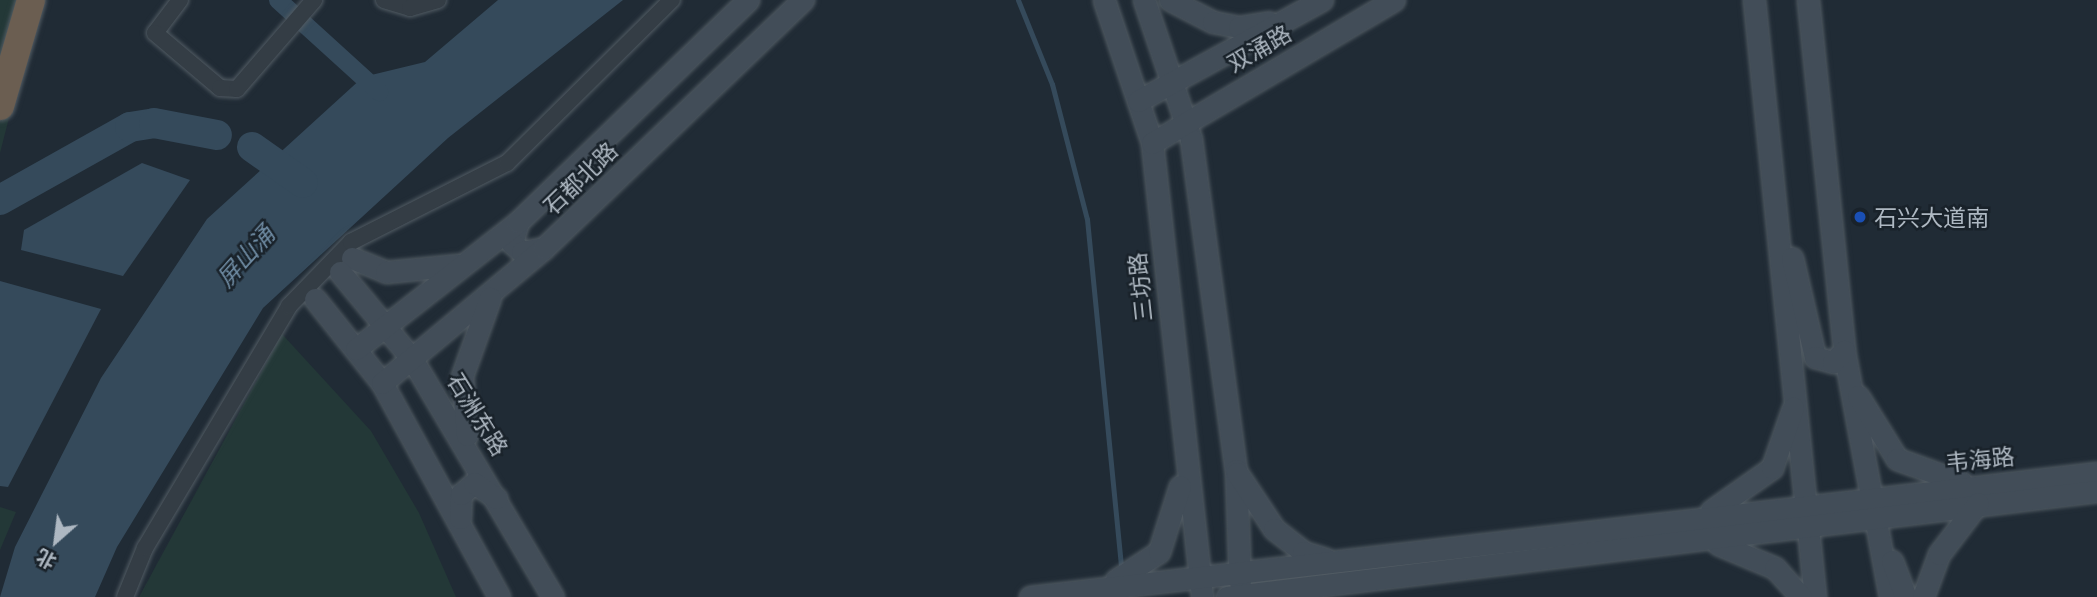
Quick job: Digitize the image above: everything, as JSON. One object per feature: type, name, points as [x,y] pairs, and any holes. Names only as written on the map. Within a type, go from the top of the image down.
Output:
[{"type":"highway","points":[[0,106],[31,0]]},
{"type":"main road","name":"石都北路","points":[[356,349],[518,222],[748,0]]},
{"type":"main road","name":"石都北路","points":[[382,383],[491,296],[544,248],[803,0]]},
{"type":"main road","name":"三坊路","points":[[1104,0],[1152,143],[1184,463],[1200,587]]},
{"type":"main road","points":[[1144,0],[1171,82],[1187,120],[1236,470],[1238,596]]},
{"type":"main road","points":[[1170,0],[1239,27],[1289,18]]},
{"type":"main road","name":"双涌路","points":[[1138,101],[1322,0]]},
{"type":"main road","name":"双涌路","points":[[1152,143],[1394,0]]},
{"type":"main road","points":[[1754,0],[1810,502],[1815,597]]},
{"type":"main road","points":[[1808,0],[1847,374],[1873,522],[1890,597]]},
{"type":"main road","points":[[1777,209],[1815,357],[1833,362],[1844,351]]},
{"type":"main road","points":[[518,222],[512,243],[532,254],[544,248]]},
{"type":"main road","name":"石洲东路","points":[[464,264],[407,273],[346,265],[469,445],[555,594]]},
{"type":"main road","points":[[469,445],[462,376],[491,296]]},
{"type":"main road","points":[[315,299],[382,383],[460,518],[499,597]]},
{"type":"main road","points":[[1847,374],[1897,459],[1979,495],[1939,554],[1923,597]]},
{"type":"main road","points":[[1698,517],[1729,503],[1772,468],[1787,437],[1796,385]]},
{"type":"main road","points":[[1039,597],[1100,587],[1148,565],[1159,552],[1173,523],[1184,463]]},
{"type":"main road","points":[[1236,470],[1274,529],[1303,552],[1331,561]]},
{"type":"main road","name":"韦海路","points":[[1238,596],[1873,522],[1979,495],[2097,473]]},
{"type":"main road","points":[[460,518],[461,494],[474,484],[498,499]]},
{"type":"main road","name":"韦海路","points":[[1100,587],[1200,587],[1239,570],[1810,502],[2097,491]]},
{"type":"main road","points":[[1873,522],[1906,597]]},
{"type":"main road","points":[[1702,542],[1758,556],[1801,597]]},
{"type":"main road","points":[[1337,597],[1357,582]]},
{"type":"street","points":[[180,0],[155,33],[220,88],[237,89],[314,0]]},
{"type":"street","points":[[384,0],[410,8],[438,0]]},
{"type":"street","points":[[125,597],[145,548],[289,306],[351,242],[507,163],[671,0]]},
{"type":"green space","points":[[0,0],[39,0],[0,153]]},
{"type":"green space","points":[[282,334],[371,431],[419,513],[456,597],[139,597]]},
{"type":"green space","points":[[0,507],[16,512],[0,550]]},
{"type":"water","name":"屏山涌","points":[[498,0],[623,0],[448,138],[263,308],[117,547],[95,597],[0,597],[15,547],[101,378],[207,219],[363,77],[425,62]]},
{"type":"water","points":[[142,163],[190,180],[123,276],[21,250],[24,230]]},
{"type":"water","points":[[0,281],[101,309],[8,487],[0,486]]},
{"type":"waterway","points":[[278,0],[379,92]]},
{"type":"waterway","points":[[1018,0],[1052,84],[1087,219],[1121,564]]},
{"type":"waterway","points":[[0,200],[130,127],[154,123],[217,135]]},
{"type":"waterway","points":[[252,147],[303,183]]},
{"type":"place","name":"石兴大道南","points":[[1860,217]]}]
